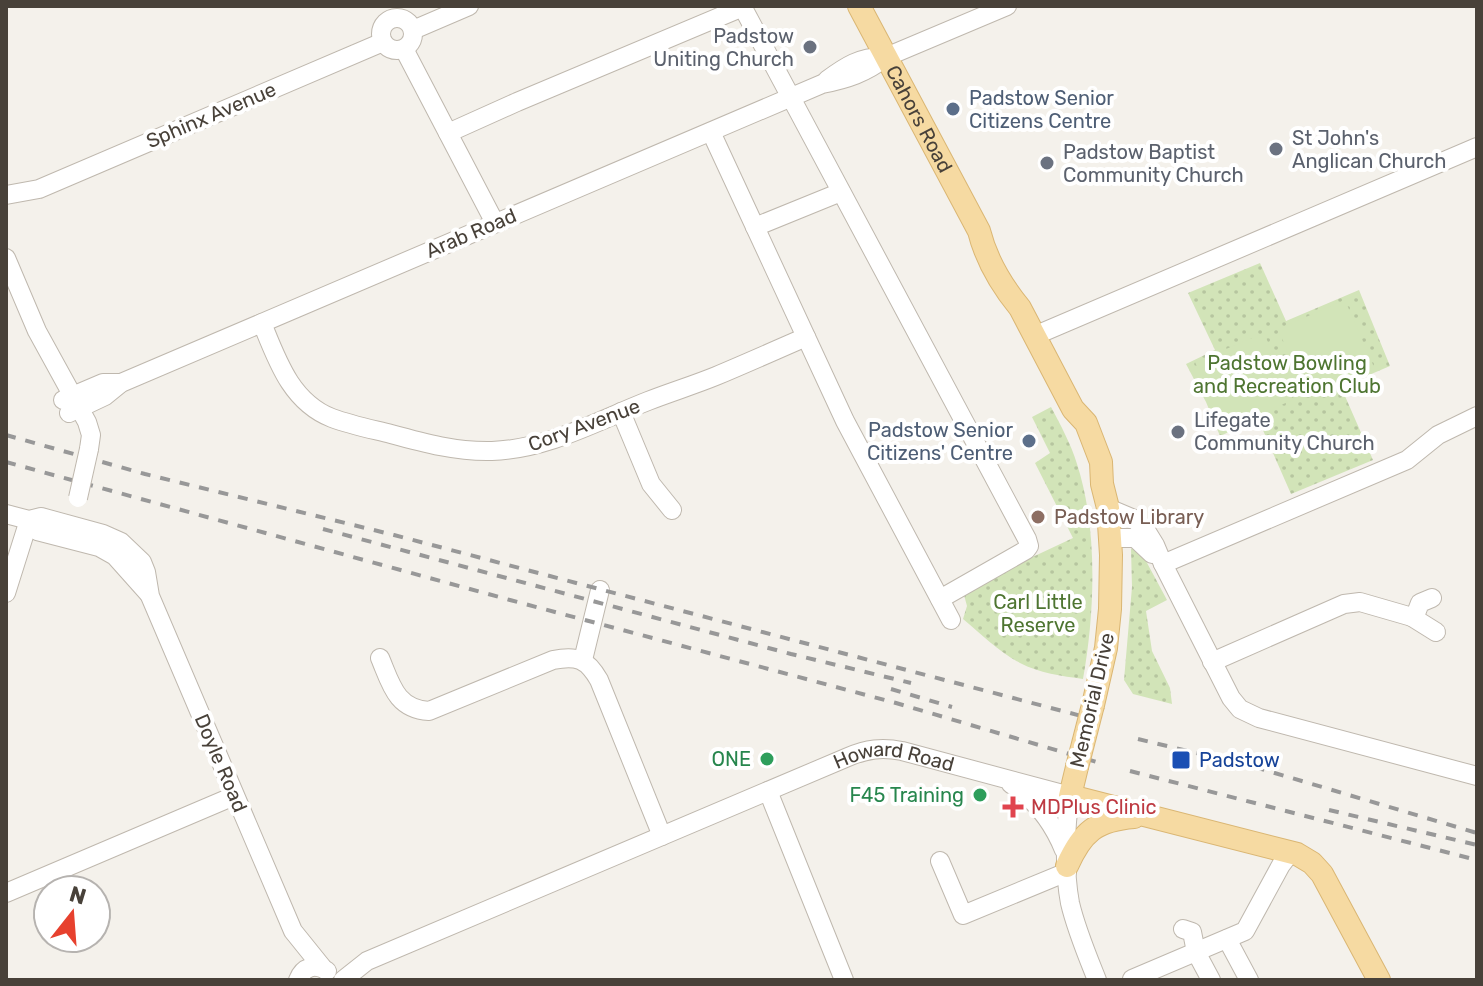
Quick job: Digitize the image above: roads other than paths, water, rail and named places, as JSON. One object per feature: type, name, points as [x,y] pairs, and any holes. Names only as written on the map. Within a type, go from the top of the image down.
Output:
[{"type":"main road","name":"Cahors Road","points":[[859,6],[979,231],[991,244],[1017,292],[1020,308],[1073,409],[1092,434],[1101,462],[1108,508]]},
{"type":"main road","name":"Memorial Drive","points":[[1070,796],[1109,631],[1108,508]]},
{"type":"main road","name":"Howard Road","points":[[1070,796],[1297,854],[1322,874],[1379,980]]},
{"type":"main road","points":[[1067,865],[1081,840],[1096,826],[1113,819],[1147,816]]},
{"type":"street","points":[[413,30],[469,6]]},
{"type":"street","points":[[448,133],[742,6],[1029,546],[940,599]]},
{"type":"street","name":"Arab Road","points":[[71,404],[105,396],[121,383],[822,84],[852,78],[886,57],[1007,6]]},
{"type":"street","points":[[387,13],[402,19],[413,30],[412,41],[404,49],[395,50],[383,42],[387,13]]},
{"type":"street","name":"Sphinx Avenue","points":[[6,211],[39,189],[383,42]]},
{"type":"street","points":[[404,49],[495,223]]},
{"type":"street","points":[[711,132],[845,421],[951,620]]},
{"type":"street","points":[[1034,336],[1477,147]]},
{"type":"street","name":"Sphinx Avenue","points":[[6,195],[39,189]]},
{"type":"street","points":[[755,227],[841,192]]},
{"type":"street","points":[[6,258],[37,331],[45,365],[90,429],[89,449],[68,532]]},
{"type":"street","name":"Cory Avenue","points":[[262,323],[284,375],[305,401],[329,417],[420,442],[492,451],[519,449],[567,435],[806,337]]},
{"type":"street","points":[[621,412],[651,484],[672,510]]},
{"type":"street","points":[[1163,564],[1407,460],[1438,435],[1477,416]]},
{"type":"street","points":[[1108,508],[1140,525],[1155,545],[1231,698],[1245,713],[1477,776]]},
{"type":"street","name":"Doyle Road","points":[[6,514],[29,520],[41,517],[68,532],[113,537],[142,562],[150,596],[293,931],[326,972]]},
{"type":"street","points":[[6,593],[29,520]]},
{"type":"street","points":[[1110,538],[1130,537],[1139,541],[1163,564]]},
{"type":"street","points":[[583,660],[600,590]]},
{"type":"street","points":[[1412,617],[1420,603],[1432,598]]},
{"type":"street","points":[[1212,662],[1344,604],[1360,602],[1412,617],[1436,632]]},
{"type":"street","points":[[380,658],[395,693],[405,704],[429,711],[553,660],[568,657],[583,660],[599,680],[662,836]]},
{"type":"street","name":"Howard Road","points":[[343,980],[367,961],[860,752],[882,748],[902,751],[1070,796]]},
{"type":"street","points":[[1000,777],[1028,796],[1050,822],[1067,865]]},
{"type":"street","points":[[768,791],[844,980]]},
{"type":"street","points":[[6,893],[234,796]]},
{"type":"street","points":[[1070,796],[1067,813],[1068,892],[1081,941],[1097,980]]},
{"type":"street","points":[[1132,979],[1245,931],[1290,853]]},
{"type":"street","points":[[940,861],[963,915],[1067,865]]},
{"type":"street","points":[[1183,929],[1192,932],[1196,952],[1211,980]]},
{"type":"street","name":"Doyle Road","points":[[293,931],[298,979]]},
{"type":"street","points":[[1227,939],[1249,980]]},
{"type":"street","name":"Howard Road","points":[[298,979],[309,967],[326,972],[349,963],[367,961]]},
{"type":"railway","points":[[6,435],[145,474],[394,535],[1108,723]]},
{"type":"railway","points":[[6,462],[896,703],[1100,763]]},
{"type":"railway","points":[[323,529],[911,683]]},
{"type":"railway","points":[[891,689],[952,707]]},
{"type":"railway","points":[[1138,739],[1258,768],[1477,833]]},
{"type":"railway","points":[[1130,771],[1477,860]]},
{"type":"railway","points":[[1329,810],[1477,845]]},
{"type":"place","name":"Padstow Uniting Church","points":[[810,47]]},
{"type":"place","name":"Padstow Senior Citizens Centre","points":[[953,109]]},
{"type":"place","name":"St John's Anglican Church","points":[[1276,149]]},
{"type":"place","name":"Padstow Baptist Community Church","points":[[1047,163]]},
{"type":"place","name":"Lifegate Community Church","points":[[1178,432]]},
{"type":"place","name":"Padstow Senior Citizens' Centre","points":[[1029,441]]},
{"type":"place","name":"Padstow Library","points":[[1038,517]]},
{"type":"place","name":"ONE","points":[[767,759]]},
{"type":"place","name":"Padstow","points":[[1181,760]]},
{"type":"place","name":"F45 Training","points":[[980,795]]},
{"type":"place","name":"MDPlus Clinic","points":[[1013,807]]},
{"type":"park label","name":"Padstow Bowling and Recreation Club","points":[[1287,374]]},
{"type":"park label","name":"Carl Little Reserve","points":[[1038,614]]}]
